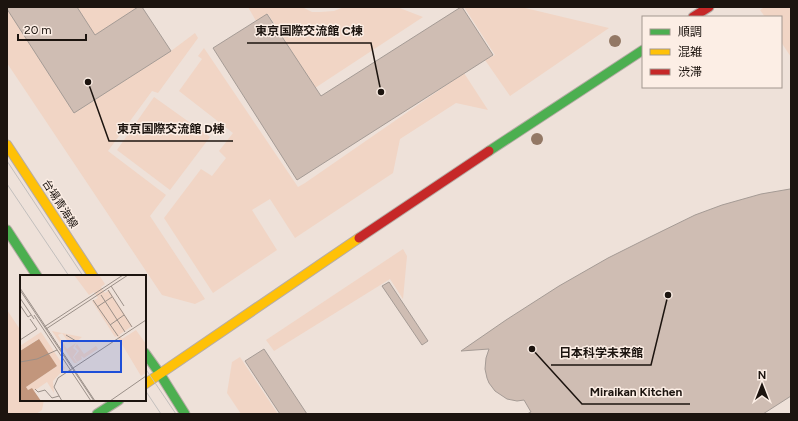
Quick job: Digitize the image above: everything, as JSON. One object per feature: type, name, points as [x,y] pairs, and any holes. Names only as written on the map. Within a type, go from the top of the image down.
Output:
[{"type":"street","points":[[694,16],[708,7]]},
{"type":"street","points":[[146,383],[407,206],[642,51]]},
{"type":"street","name":"台場青海線","points":[[7,145],[92,275]]},
{"type":"street","points":[[7,230],[36,275]]},
{"type":"street","points":[[146,354],[185,414]]},
{"type":"street","points":[[97,414],[117,401]]},
{"type":"street","points":[[120,401],[125,410]]},
{"type":"shaded area","points":[[77,7],[139,7],[95,35]]},
{"type":"shaded area","points":[[248,7],[302,7],[312,12],[320,12],[334,11],[344,7],[397,7],[423,17],[315,88],[268,14],[256,21]]},
{"type":"shaded area","points":[[464,7],[521,7],[609,28],[510,96],[485,60],[495,55]]},
{"type":"shaded area","points":[[765,7],[791,7],[791,57],[782,44],[782,16],[764,16],[760,10]]},
{"type":"shaded area","points":[[7,9],[74,113],[171,51],[195,33],[198,38],[158,93],[152,91],[108,151],[166,195],[150,216],[205,299],[195,304],[162,295],[7,63]]},
{"type":"shaded area","points":[[204,48],[298,187],[464,73],[488,110],[456,103],[400,139],[393,173],[295,238],[270,199],[252,210],[277,250],[213,293],[164,218],[201,169],[212,176],[226,158],[219,151],[233,133],[179,91],[202,59],[198,56]]},
{"type":"shaded area","points":[[154,97],[210,137],[170,190],[117,150]]},
{"type":"shaded area","points":[[403,249],[407,256],[403,299],[390,279],[274,351],[266,340]]},
{"type":"shaded area","points":[[7,310],[20,330],[20,401],[44,401],[42,410],[36,414],[7,414]]},
{"type":"shaded area","points":[[240,357],[278,414],[241,414],[227,393],[232,362]]},
{"type":"building","points":[[7,7],[77,7],[95,35],[138,7],[142,7],[171,51],[74,113]]},
{"type":"building","points":[[461,7],[493,55],[297,180],[213,48],[267,14],[321,96]]},
{"type":"building","points":[[791,189],[791,396],[763,414],[527,414],[531,412],[524,400],[517,401],[507,399],[495,391],[489,383],[485,369],[489,349],[461,351],[559,286],[608,258],[650,237],[695,215],[722,205],[761,194]]},
{"type":"building","points":[[389,282],[428,341],[422,345],[382,286]]},
{"type":"building","points":[[264,349],[307,414],[280,414],[245,361]]},
{"type":"tram line","points":[[7,161],[82,275]]},
{"type":"tram line","points":[[7,184],[68,275]]},
{"type":"tram line","points":[[146,369],[176,414]]},
{"type":"tram line","points":[[146,392],[161,414]]},
{"type":"traffic: fast","points":[[489,151],[642,51]]},
{"type":"traffic: fast","points":[[7,230],[36,275]]},
{"type":"traffic: fast","points":[[146,354],[185,414]]},
{"type":"traffic: fast","points":[[97,414],[117,401]]},
{"type":"traffic: slow","points":[[7,145],[92,275]]},
{"type":"traffic: slow","points":[[146,383],[359,238]]},
{"type":"traffic: jam","points":[[695,16],[709,7]]},
{"type":"traffic: jam","points":[[359,238],[489,151]]},
{"type":"place","name":"東京国際交流館 D棟","points":[[88,82]]},
{"type":"place","name":"東京国際交流館 C棟","points":[[381,92]]},
{"type":"place","name":"日本科学未来館","points":[[668,295]]},
{"type":"place","name":"Miraikan Kitchen","points":[[532,349]]}]
